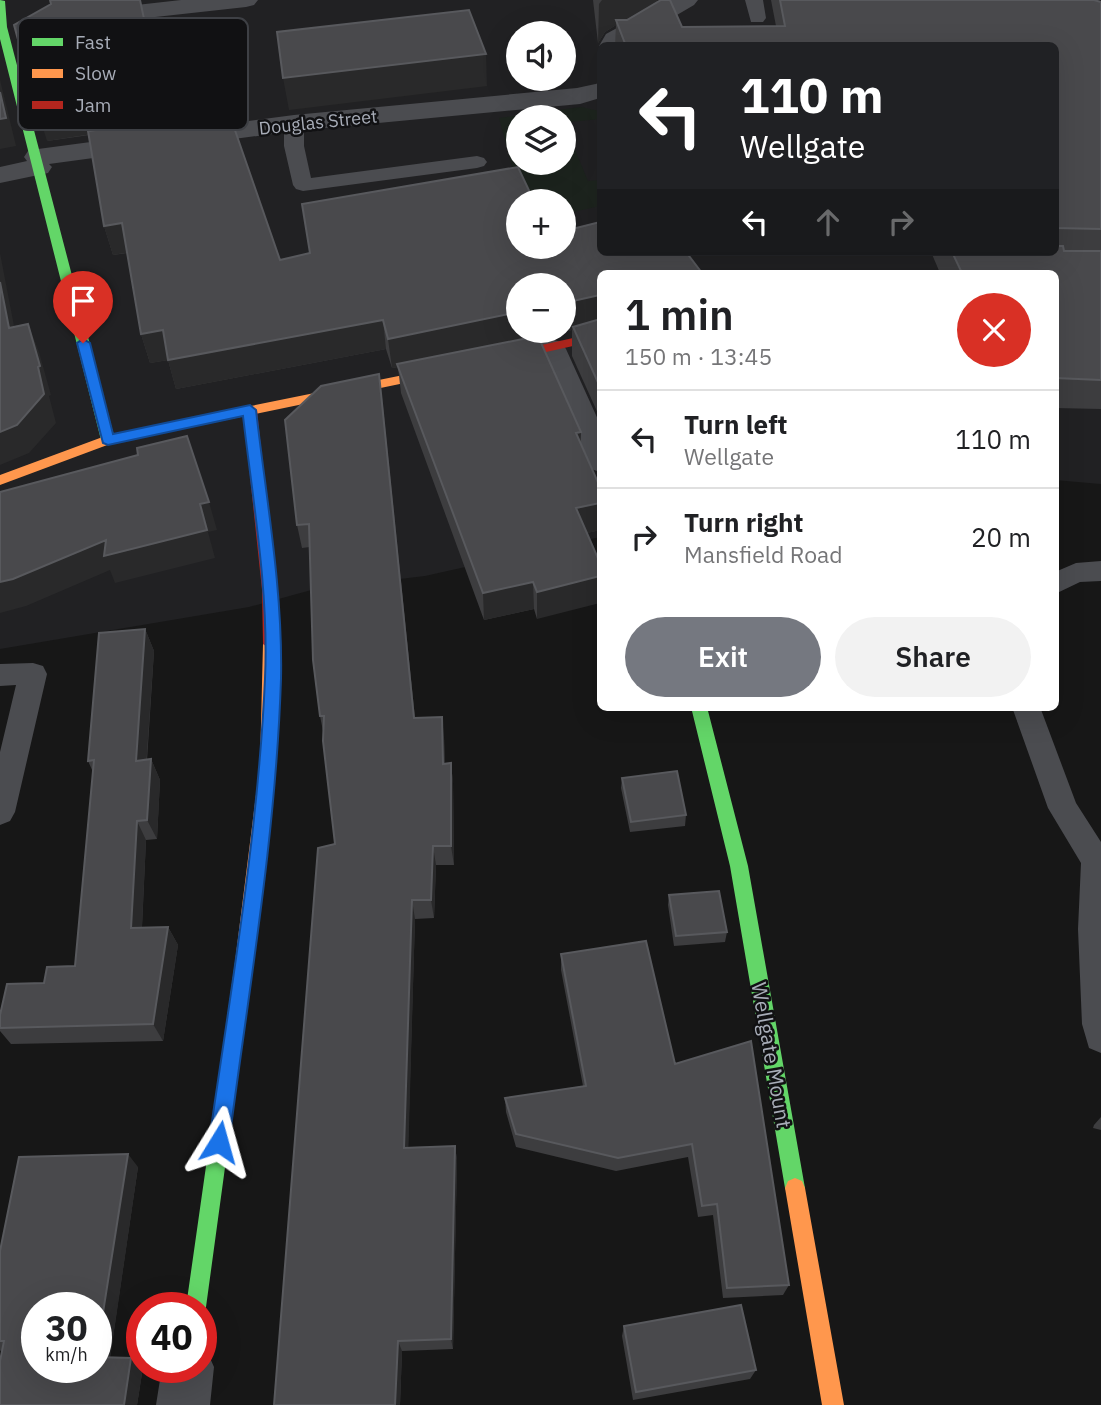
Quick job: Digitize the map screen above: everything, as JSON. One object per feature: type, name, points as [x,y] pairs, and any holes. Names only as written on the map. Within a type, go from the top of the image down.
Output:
[{"type":"street","points":[[80,18],[246,0]]},
{"type":"street","points":[[613,42],[686,0]]},
{"type":"street","points":[[0,1],[2,27],[18,87]]},
{"type":"street","points":[[2,27],[18,25]]},
{"type":"street","name":"Douglas Street","points":[[0,175],[38,162],[295,123],[580,96],[597,91]]},
{"type":"street","points":[[29,130],[108,440]]},
{"type":"street","points":[[0,480],[108,440],[597,338]]},
{"type":"street","points":[[550,349],[597,453]]},
{"type":"street","points":[[198,1292],[261,839],[273,677],[269,590],[250,410]]},
{"type":"street","name":"Wellgate Mount","points":[[700,711],[739,866],[832,1405]]},
{"type":"street","points":[[183,1405],[186,1383]]},
{"type":"lane","points":[[295,123],[294,146],[303,185],[477,162]]},
{"type":"lane","points":[[1059,582],[1076,573],[1101,571]]},
{"type":"lane","points":[[0,675],[33,674],[0,812]]},
{"type":"lane","points":[[1027,711],[1063,808],[1096,861],[1094,929],[1098,1024],[1101,1037]]},
{"type":"shaded area","points":[[0,0],[1101,0],[1101,484],[1059,480],[1059,270],[597,270],[597,538],[425,576],[315,589],[249,607],[0,649]]},
{"type":"shaded area","points":[[576,108],[597,111],[597,119],[576,121]]},
{"type":"shaded area","points":[[506,117],[506,144],[499,118]]},
{"type":"shaded area","points":[[576,152],[588,181],[597,180],[597,207],[576,211],[576,189],[518,189],[514,175],[576,175]]},
{"type":"building","points":[[50,0],[140,0],[144,18],[26,18],[51,4]]},
{"type":"building","points":[[661,0],[670,0],[682,27],[785,26],[780,0],[1101,2],[1101,229],[1059,228],[1059,42],[624,42],[616,20],[627,20]]},
{"type":"building","points":[[469,10],[486,54],[283,78],[277,32]]},
{"type":"building","points":[[18,23],[18,40],[14,25]]},
{"type":"building","points":[[0,92],[6,118],[0,119]]},
{"type":"building","points":[[235,130],[280,260],[310,253],[302,204],[506,169],[506,175],[522,175],[528,189],[506,189],[506,259],[576,259],[576,228],[597,223],[597,256],[689,256],[700,270],[597,270],[597,296],[576,300],[576,273],[506,273],[506,314],[388,339],[383,320],[168,360],[163,330],[141,334],[122,223],[104,226],[88,131]]},
{"type":"building","points":[[1059,246],[1063,246],[1064,251],[1101,251],[1101,380],[1059,378],[1059,270],[961,270],[954,256],[1059,256]]},
{"type":"building","points":[[0,282],[9,328],[28,324],[40,366],[38,367],[44,394],[17,425],[0,432]]},
{"type":"building","points":[[597,320],[597,380],[576,334],[576,326]]},
{"type":"building","points":[[506,342],[541,343],[581,432],[576,433],[597,480],[597,504],[576,508],[597,556],[597,577],[537,592],[533,582],[483,593],[397,364]]},
{"type":"building","points":[[379,374],[414,718],[442,717],[443,764],[451,763],[451,846],[433,846],[431,900],[412,900],[404,1148],[455,1146],[451,1339],[398,1341],[395,1405],[274,1405],[318,848],[335,844],[323,741],[324,716],[320,716],[313,660],[309,524],[297,525],[285,420],[321,386]]},
{"type":"building","points":[[187,436],[209,502],[200,504],[207,530],[104,556],[106,540],[0,582],[0,492],[138,455],[137,448]]},
{"type":"building","points":[[145,629],[136,761],[151,759],[147,820],[137,821],[131,928],[168,927],[153,1024],[0,1028],[7,984],[44,983],[47,967],[75,966],[94,760],[88,761],[99,633]]},
{"type":"building","points":[[677,771],[686,815],[631,822],[622,778]]},
{"type":"building","points":[[719,891],[727,932],[676,936],[669,895]]},
{"type":"building","points":[[646,941],[675,1064],[751,1041],[789,1285],[727,1288],[717,1204],[702,1206],[692,1144],[618,1158],[516,1134],[505,1098],[586,1086],[561,954]]},
{"type":"building","points":[[128,1154],[106,1292],[21,1292],[21,1383],[112,1383],[112,1357],[126,1358],[127,1383],[124,1405],[0,1405],[0,1361],[4,1341],[0,1341],[0,1251],[19,1157]]},
{"type":"building","points":[[741,1305],[756,1370],[636,1392],[624,1326]]},
{"type":"traffic: fast","points":[[0,1],[2,27],[18,89]]},
{"type":"traffic: fast","points":[[28,130],[108,440]]},
{"type":"traffic: fast","points":[[700,711],[739,866],[795,1188]]},
{"type":"traffic: fast","points":[[198,1292],[244,962]]},
{"type":"traffic: slow","points":[[0,480],[108,440],[443,371]]},
{"type":"traffic: slow","points":[[244,962],[268,763],[271,644]]},
{"type":"traffic: slow","points":[[795,1188],[833,1405]]},
{"type":"traffic: jam","points":[[443,371],[597,337]]},
{"type":"traffic: jam","points":[[250,410],[269,590],[271,644]]},
{"type":"route","points":[[83,343],[108,440],[250,410],[269,590],[273,677],[261,839],[219,1142]]}]
